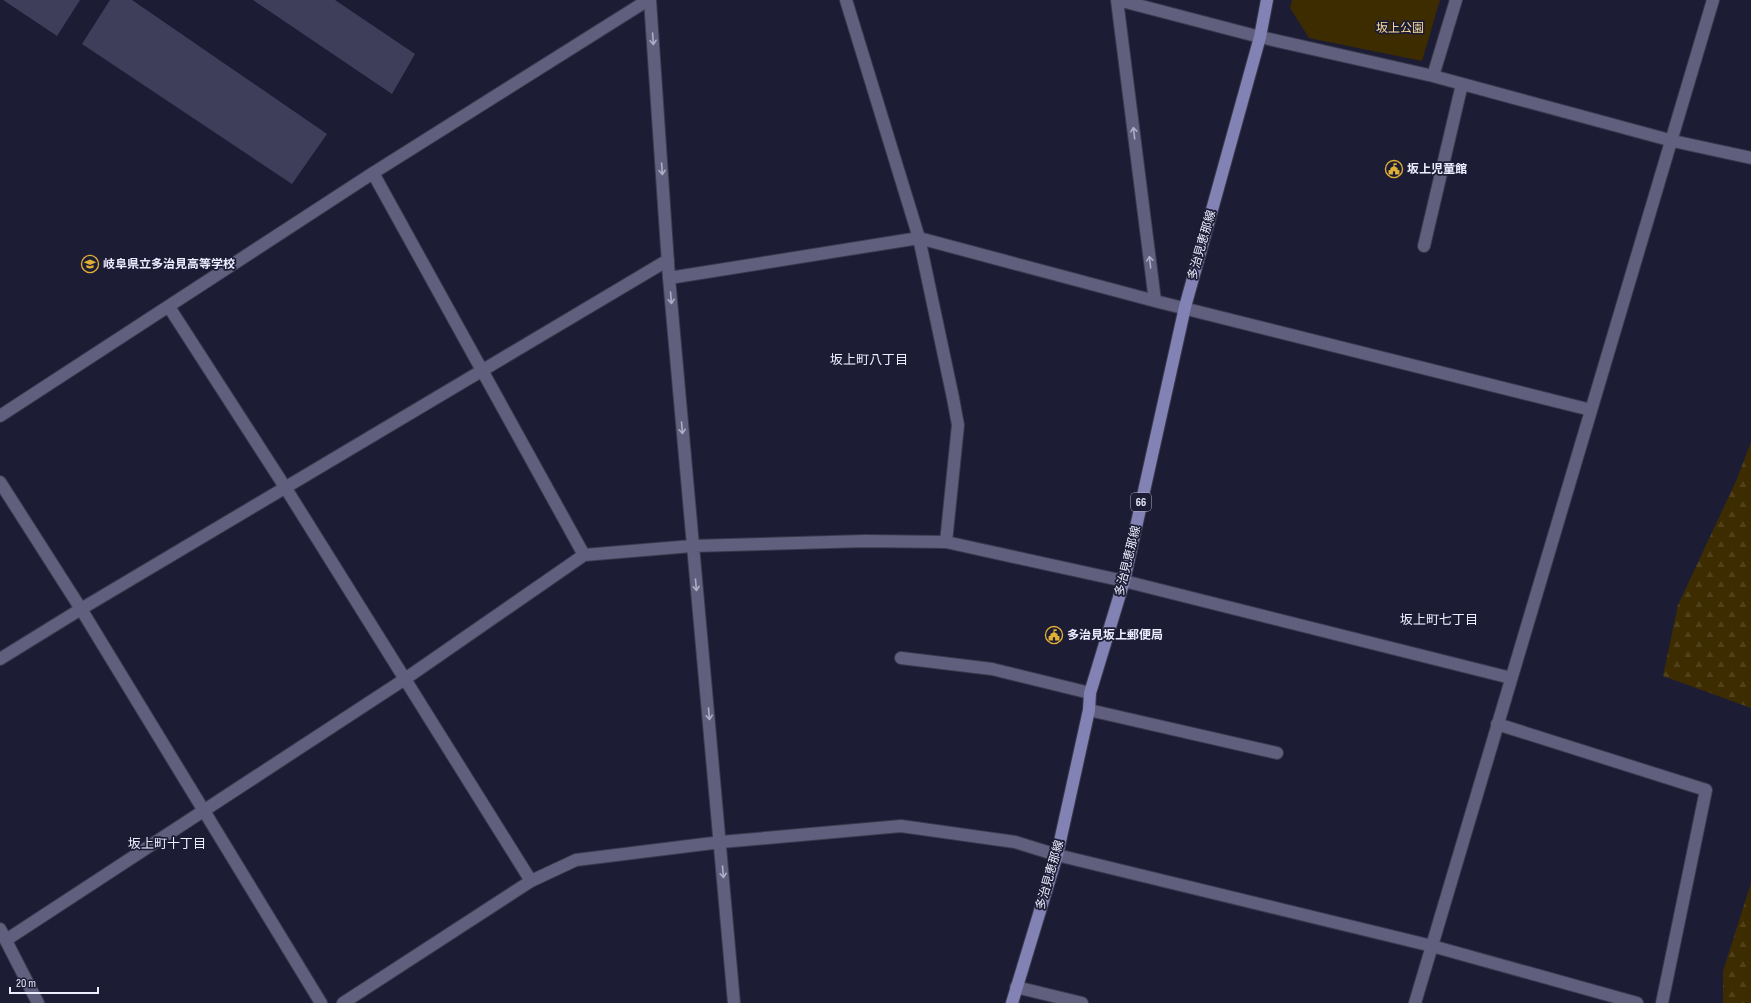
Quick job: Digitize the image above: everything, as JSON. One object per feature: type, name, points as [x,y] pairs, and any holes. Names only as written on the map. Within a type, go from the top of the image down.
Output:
[{"type":"main road","name":"多治見恵那線","points":[[1012,1003],[1057,854],[1089,710],[1090,693],[1124,581],[1185,307],[1260,37],[1267,0]]},
{"type":"street","points":[[0,416],[373,173],[649,0],[669,278],[692,546],[721,842],[734,1003]]},
{"type":"street","points":[[846,0],[920,238],[958,425],[946,542]]},
{"type":"street","points":[[1155,301],[1118,0],[1260,37],[1433,76],[1673,141],[1751,158]]},
{"type":"street","points":[[1433,76],[1456,0]]},
{"type":"street","points":[[1415,1003],[1497,724],[1673,141],[1713,0]]},
{"type":"street","points":[[1424,246],[1462,84]]},
{"type":"street","points":[[373,173],[584,555]]},
{"type":"street","points":[[669,278],[920,238],[1155,301],[1185,307],[1591,410]]},
{"type":"street","points":[[0,659],[285,487],[668,260]]},
{"type":"street","points":[[169,307],[285,487],[531,881]]},
{"type":"street","points":[[0,482],[81,609],[321,1003]]},
{"type":"street","points":[[6,940],[204,812],[405,679],[584,555],[692,546],[865,541],[946,542],[1124,581],[1511,678]]},
{"type":"street","points":[[901,658],[992,668],[1090,693]]},
{"type":"street","points":[[1089,710],[1277,753]]},
{"type":"street","points":[[1497,724],[1706,790],[1662,1003]]},
{"type":"street","points":[[343,1003],[531,881],[576,860],[721,842],[901,826],[1015,842],[1057,854],[1432,946],[1637,1003]]},
{"type":"street","points":[[0,929],[38,1003]]},
{"type":"street","points":[[1016,987],[1082,1003]]},
{"type":"green space","name":"坂上公園","points":[[1292,0],[1440,0],[1422,61],[1309,38],[1290,8]]},
{"type":"green space","points":[[1751,442],[1751,708],[1663,676],[1678,605],[1737,479]]},
{"type":"green space","points":[[1751,883],[1751,1003],[1723,1003],[1723,971]]},
{"type":"building","points":[[3,0],[80,0],[57,36]]},
{"type":"building","points":[[110,0],[132,0],[327,134],[292,184],[82,44]]},
{"type":"building","points":[[253,0],[335,0],[415,54],[392,94]]},
{"type":"place","name":"坂上児童館","points":[[1394,169]]},
{"type":"place","name":"岐阜県立多治見高等学校","points":[[90,264]]},
{"type":"place","name":"多治見坂上郵便局","points":[[1054,635]]},
{"type":"district","name":"坂上町八丁目","points":[[869,360]]},
{"type":"district","name":"坂上町七丁目","points":[[1439,620]]},
{"type":"district","name":"坂上町十丁目","points":[[167,844]]}]
